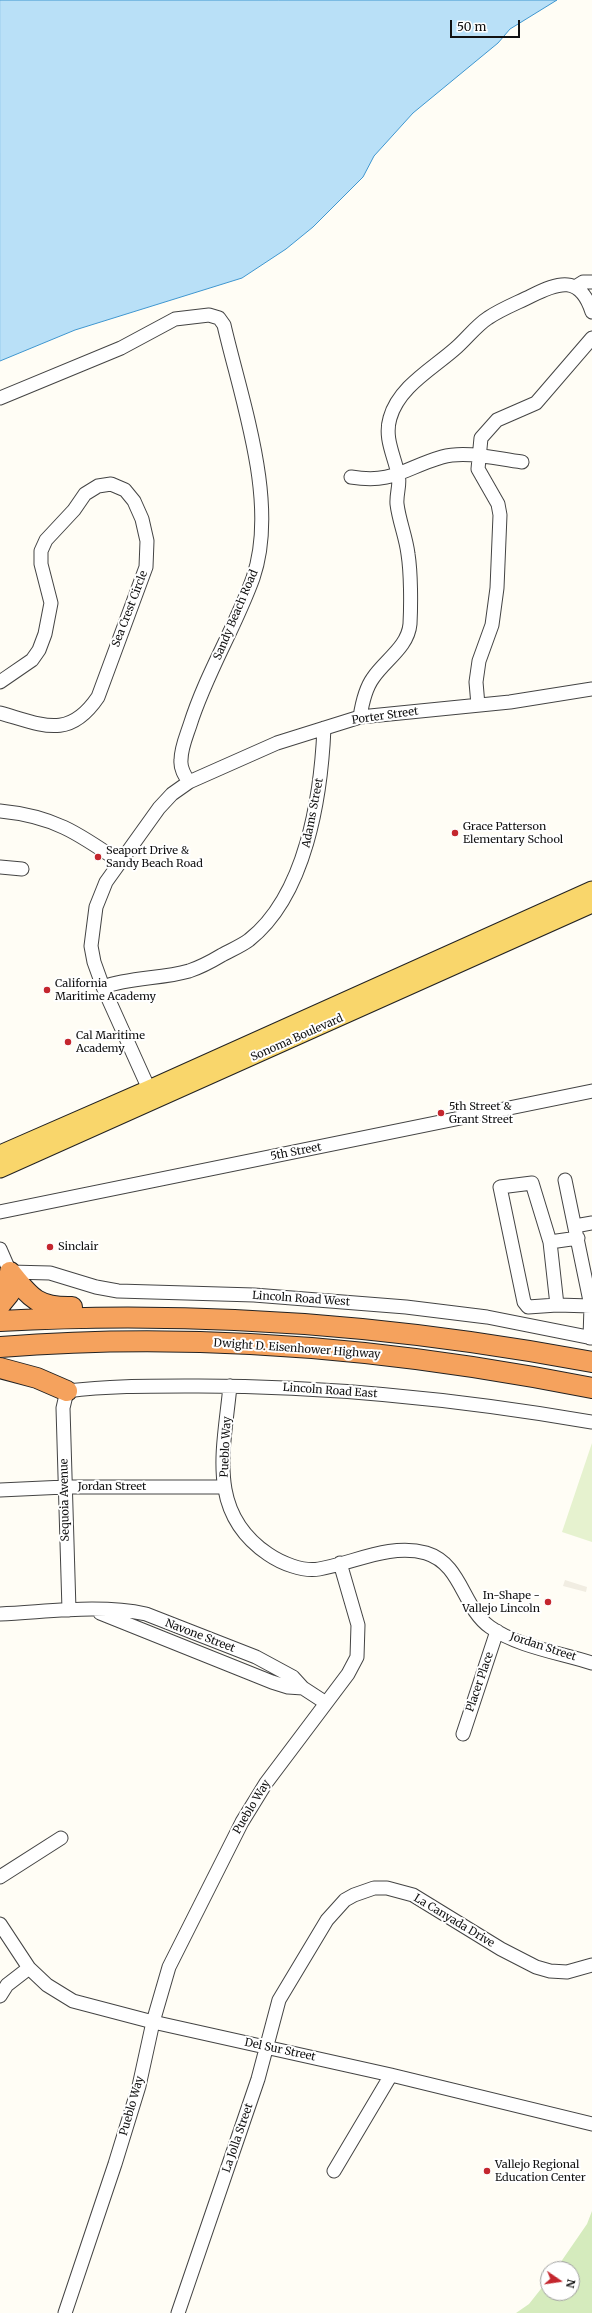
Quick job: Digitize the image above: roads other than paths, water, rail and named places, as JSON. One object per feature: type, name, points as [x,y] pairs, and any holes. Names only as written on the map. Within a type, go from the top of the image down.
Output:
[{"type":"highway","points":[[0,1305],[9,1294],[10,1272]]},
{"type":"highway","points":[[10,1272],[29,1296],[49,1306],[164,1307],[225,1318]]},
{"type":"highway","points":[[0,1321],[101,1317],[225,1318],[307,1323],[402,1332],[470,1341],[592,1362]]},
{"type":"highway","name":"Dwight D. Eisenhower Highway","points":[[0,1348],[132,1341],[274,1345],[369,1353],[456,1364],[592,1388]]},
{"type":"highway","points":[[0,1368],[37,1378],[67,1391]]},
{"type":"main road","name":"Sonoma Boulevard","points":[[0,1169],[152,1095],[592,890]]},
{"type":"main road","name":"Sonoma Boulevard","points":[[0,1154],[152,1095],[592,904]]},
{"type":"street","points":[[575,287],[583,282],[592,282]]},
{"type":"street","points":[[360,717],[364,698],[373,678],[400,648],[407,637],[410,624],[408,556],[397,503],[399,475],[391,455],[388,432],[390,418],[405,391],[487,318],[558,284],[575,287],[582,292],[592,312]]},
{"type":"street","name":"Sandy Beach Road","points":[[0,398],[121,348],[175,319],[209,315],[219,318],[224,325],[258,472],[261,501],[261,545],[257,564],[247,595],[196,706],[182,749],[180,762],[184,774],[189,782]]},
{"type":"street","points":[[478,705],[476,682],[479,661],[492,625],[497,588],[500,515],[498,504],[478,469],[480,438],[497,420],[536,403],[592,338]]},
{"type":"street","points":[[350,477],[370,480],[399,475],[443,457],[478,457],[522,462]]},
{"type":"street","name":"Sea Crest Circle","points":[[0,682],[32,660],[39,650],[45,634],[51,603],[41,564],[41,551],[46,540],[74,510],[85,494],[98,486],[111,484],[124,490],[134,501],[142,519],[147,541],[146,567],[98,697],[88,712],[77,720],[66,725],[51,726],[0,713]]},
{"type":"street","name":"Porter Street","points":[[189,782],[277,742],[360,717],[517,701],[592,689]]},
{"type":"street","name":"Adams Street","points":[[103,987],[119,981],[182,972],[203,965],[248,941],[272,917],[305,853],[320,777],[324,728]]},
{"type":"street","points":[[152,1095],[103,987],[94,962],[91,946],[94,918],[98,900],[103,888],[120,862],[172,794],[189,782]]},
{"type":"street","points":[[0,811],[28,814],[68,828],[120,862]]},
{"type":"street","points":[[0,867],[22,869]]},
{"type":"street","name":"5th Street","points":[[0,1212],[592,1091]]},
{"type":"street","points":[[565,1180],[591,1306],[591,1338]]},
{"type":"street","points":[[557,1305],[550,1242],[532,1183],[500,1187],[524,1302],[528,1307],[557,1305],[591,1306]]},
{"type":"street","points":[[550,1242],[576,1232],[592,1222]]},
{"type":"street","points":[[0,1249],[10,1272]]},
{"type":"street","name":"Lincoln Road West","points":[[10,1272],[50,1273],[96,1287],[118,1291],[254,1295],[414,1308],[487,1317],[591,1338]]},
{"type":"street","name":"Lincoln Road East","points":[[67,1391],[102,1387],[230,1386],[316,1389],[471,1403],[592,1422]]},
{"type":"street","name":"Pueblo Way","points":[[65,2313],[135,2100],[153,2022],[169,1967],[242,1822],[266,1783],[348,1674],[357,1657],[359,1643],[358,1625],[340,1563],[317,1569],[290,1565],[274,1558],[252,1543],[240,1529],[229,1511],[224,1487],[223,1466],[230,1386]]},
{"type":"street","name":"Sequoia Avenue","points":[[67,1391],[62,1408],[69,1610]]},
{"type":"street","name":"Jordan Street","points":[[0,1490],[65,1487],[224,1487]]},
{"type":"street","name":"Jordan Street","points":[[340,1563],[393,1551],[426,1553],[450,1569],[459,1582],[470,1604],[488,1626],[511,1638],[592,1663]]},
{"type":"street","name":"Navone Street","points":[[0,1614],[89,1609],[146,1630],[272,1682],[288,1687],[302,1688],[326,1703]]},
{"type":"street","name":"Placer Place","points":[[463,1734],[497,1631]]},
{"type":"street","points":[[0,1877],[61,1838]]},
{"type":"street","name":"La Canyada Drive","points":[[299,1964],[337,1907],[364,1890],[387,1888],[413,1895],[501,1949],[536,1967],[550,1971],[567,1972],[592,1965]]},
{"type":"street","name":"Del Sur Street","points":[[0,1924],[28,1968],[47,1985],[73,2001],[153,2022],[391,2075],[592,2124]]},
{"type":"street","name":"La Jolla Street","points":[[178,2313],[253,2094],[279,2000],[299,1964]]},
{"type":"street","points":[[0,1996],[7,1985],[28,1968]]},
{"type":"street","points":[[334,2171],[391,2075]]},
{"type":"water","points":[[0,0],[557,0],[510,29],[498,43],[413,113],[374,156],[363,177],[313,227],[286,249],[242,278],[75,330],[0,361]]},
{"type":"place","name":"Grace Patterson Elementary School","points":[[455,833]]},
{"type":"place","name":"Seaport Drive & Sandy Beach Road","points":[[98,857]]},
{"type":"place","name":"California Maritime Academy","points":[[47,990]]},
{"type":"place","name":"Cal Maritime Academy","points":[[68,1042]]},
{"type":"place","name":"5th Street & Grant Street","points":[[441,1113]]},
{"type":"place","name":"Sinclair","points":[[50,1247]]},
{"type":"place","name":"In-Shape - Vallejo Lincoln","points":[[548,1602]]},
{"type":"place","name":"Vallejo Regional Education Center","points":[[487,2171]]}]
